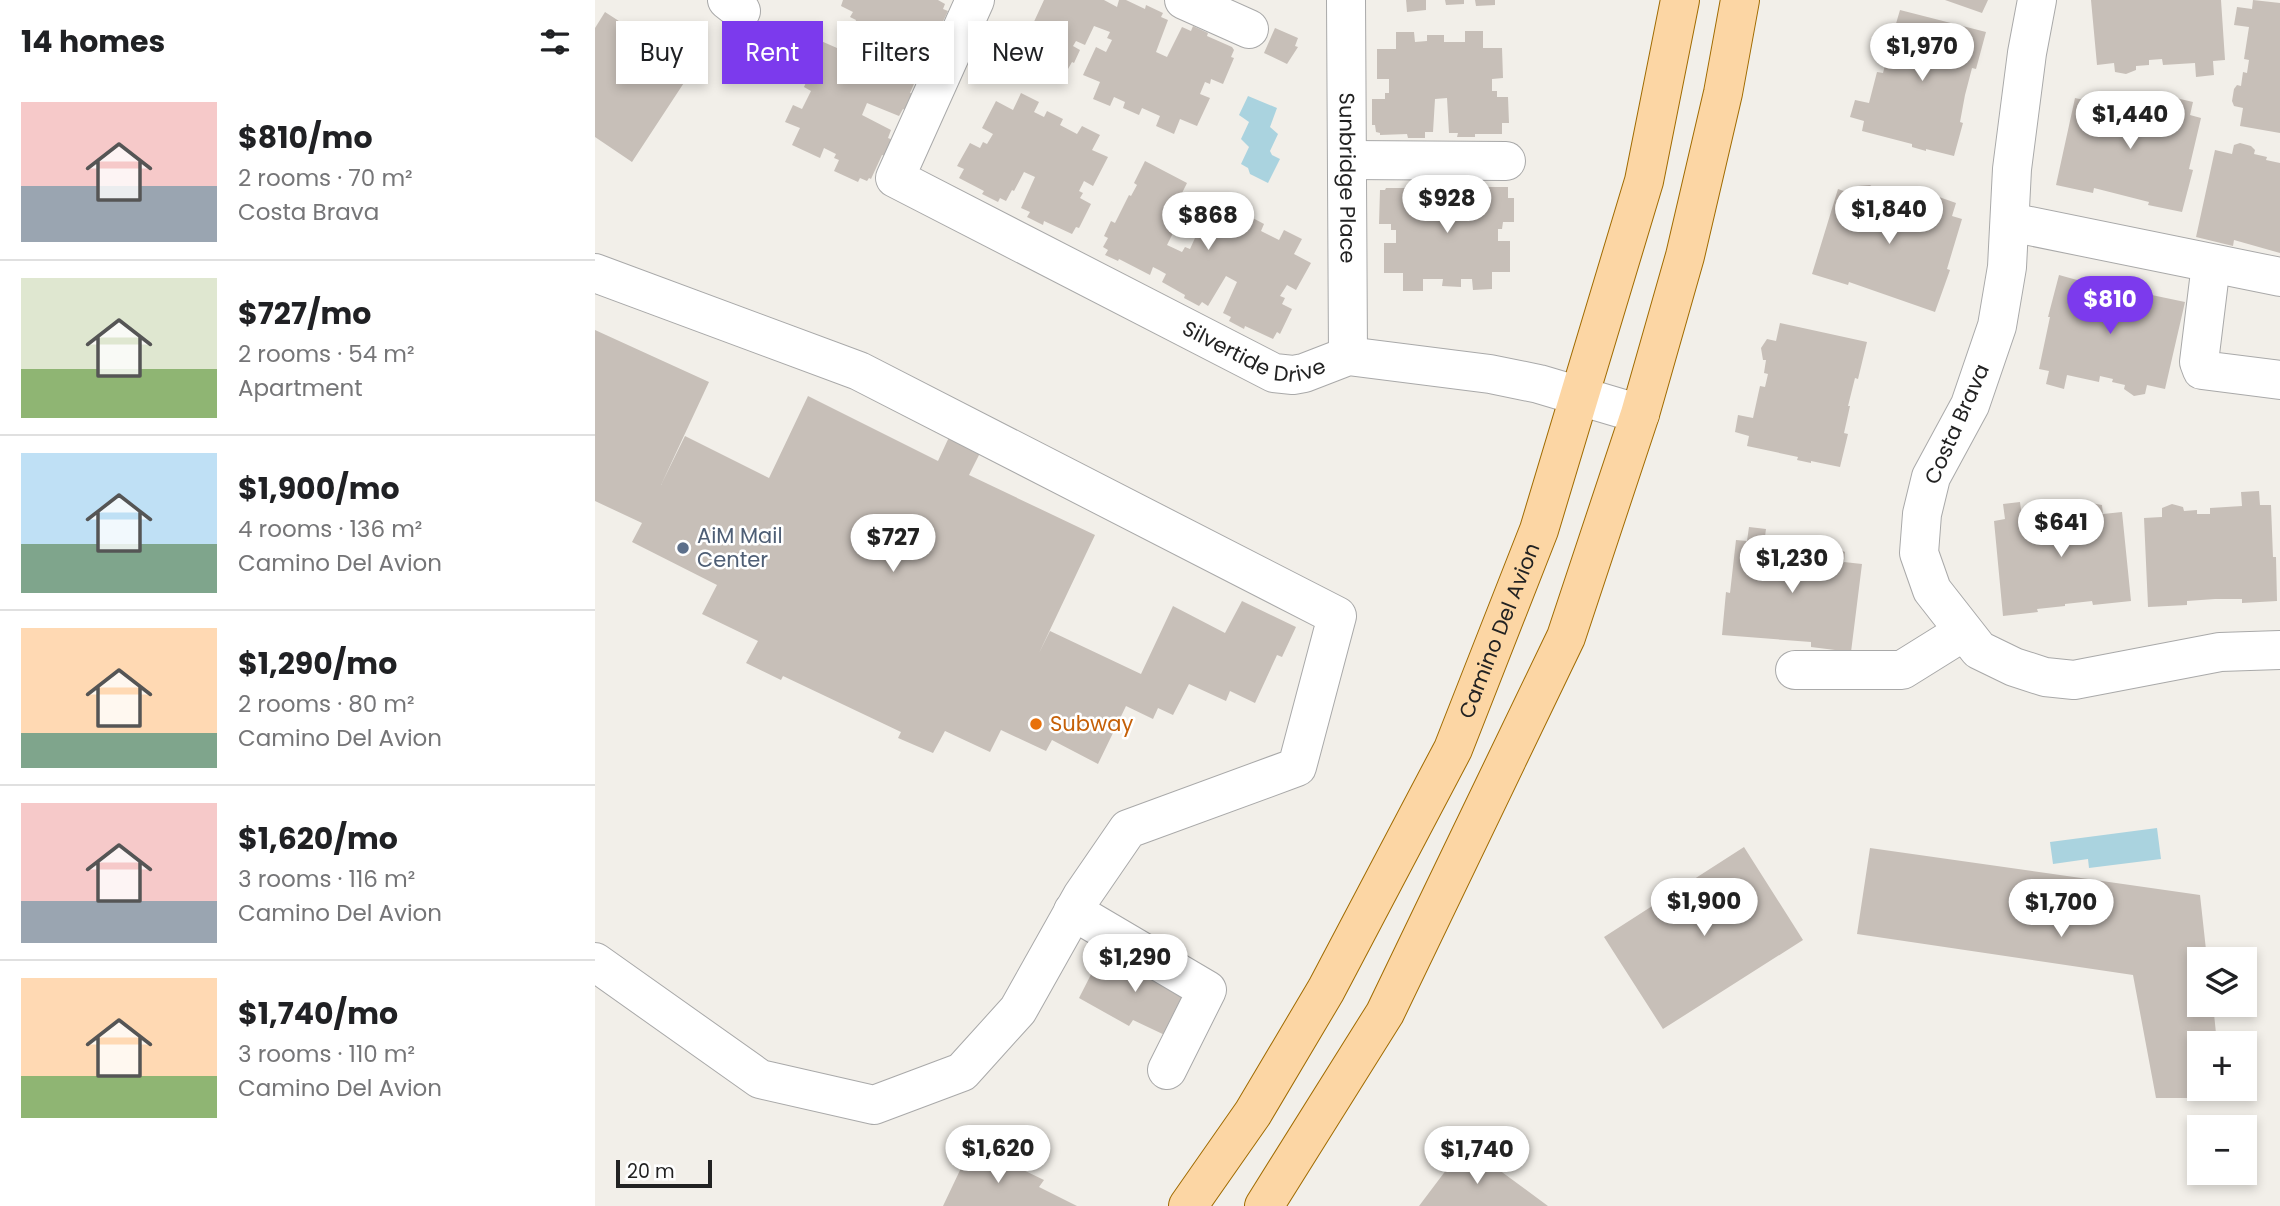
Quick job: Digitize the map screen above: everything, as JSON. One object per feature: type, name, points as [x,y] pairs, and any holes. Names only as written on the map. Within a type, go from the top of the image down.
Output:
[{"type":"main road","name":"Camino Del Avion","points":[[1188,1206],[1253,1113],[1326,990],[1453,749],[1539,530],[1644,181],[1680,0]]},
{"type":"main road","points":[[1264,1206],[1385,1013],[1566,636],[1640,414],[1685,256],[1723,93],[1740,0]]},
{"type":"street","name":"Silvertide Drive","points":[[975,0],[895,178],[1274,373],[1304,373],[1348,356],[1490,374],[1539,384],[1640,414]]},
{"type":"street","points":[[1184,0],[1249,29]]},
{"type":"street","name":"Sunbridge Place","points":[[1346,0],[1349,160],[1348,356]]},
{"type":"street","name":"Costa Brava","points":[[2037,0],[2027,53],[2014,156],[2007,267],[1997,326],[1970,405],[1931,477],[1922,514],[1919,553],[1932,590],[1979,650],[2014,667],[2045,677],[2074,680],[2220,652],[2280,650]]},
{"type":"street","points":[[1349,160],[1506,161]]},
{"type":"street","points":[[2010,222],[2280,277]]},
{"type":"street","points":[[2211,264],[2199,362],[2202,370],[2280,380]]},
{"type":"street","points":[[595,272],[859,370],[1337,616],[1297,766],[1128,830],[1073,911],[1018,1010],[962,1072],[874,1105],[761,1079],[595,961]]},
{"type":"street","points":[[1795,670],[1902,670],[1963,632]]},
{"type":"street","points":[[1073,911],[1207,990],[1167,1070]]},
{"type":"water","points":[[1248,96],[1277,108],[1270,127],[1278,134],[1270,151],[1280,159],[1268,183],[1250,174],[1248,168],[1241,164],[1249,147],[1241,139],[1249,122],[1239,115]]},
{"type":"water","points":[[2157,828],[2161,859],[2089,868],[2088,859],[2053,864],[2050,842]]},
{"type":"building","points":[[843,0],[938,0],[945,4],[943,9],[948,11],[943,21],[856,21],[850,17],[853,12],[841,6]]},
{"type":"building","points":[[1044,0],[1104,0],[1117,7],[1119,0],[1126,0],[1145,9],[1146,5],[1163,13],[1161,17],[1168,20],[1156,52],[1167,57],[1182,27],[1191,31],[1193,26],[1208,33],[1207,36],[1232,47],[1234,50],[1231,57],[1234,58],[1223,84],[1211,79],[1210,84],[1205,82],[1200,94],[1210,98],[1197,126],[1180,119],[1174,134],[1156,126],[1160,116],[1142,108],[1139,115],[1123,108],[1125,102],[1114,97],[1110,106],[1093,99],[1100,82],[1083,75],[1096,47],[1106,52],[1112,40],[1107,38],[1110,32],[1094,26],[1085,45],[1076,41],[1073,46],[1080,50],[1068,69],[1068,21],[1034,21]]},
{"type":"building","points":[[1406,0],[1426,0],[1426,10],[1407,12]]},
{"type":"building","points":[[1445,0],[1464,0],[1464,4],[1446,5]]},
{"type":"building","points":[[1475,0],[1495,0],[1495,5],[1476,6]]},
{"type":"building","points":[[1945,0],[1988,0],[1982,13]]},
{"type":"building","points":[[2091,0],[2221,0],[2225,60],[2213,61],[2214,75],[2196,77],[2195,63],[2163,65],[2162,59],[2149,60],[2149,65],[2136,66],[2136,70],[2126,74],[2115,72],[2114,63],[2097,65]]},
{"type":"building","points":[[2253,0],[2280,3],[2280,133],[2240,126],[2243,108],[2234,106],[2232,101],[2234,89],[2237,85],[2241,86],[2243,72],[2247,73],[2249,60],[2244,59],[2249,27],[2234,25],[2237,7],[2252,9]]},
{"type":"building","points":[[1900,10],[1986,32],[1976,69],[1972,68],[1965,95],[1960,122],[1963,123],[1954,156],[1926,151],[1912,147],[1912,144],[1862,131],[1864,121],[1850,117],[1855,100],[1869,103],[1877,72],[1883,73],[1886,61],[1881,59],[1885,47],[1881,45],[1880,34],[1886,25],[1895,27]]},
{"type":"building","points":[[605,12],[619,21],[616,21],[616,84],[683,84],[632,162],[595,137],[595,28]]},
{"type":"building","points":[[1275,28],[1298,38],[1295,46],[1298,47],[1287,64],[1264,53]]},
{"type":"building","points":[[1465,31],[1483,31],[1483,48],[1502,48],[1503,78],[1492,79],[1492,91],[1497,91],[1497,97],[1508,97],[1509,123],[1502,123],[1502,134],[1457,137],[1458,133],[1449,133],[1447,98],[1435,99],[1433,132],[1425,132],[1425,138],[1408,138],[1407,134],[1380,135],[1376,132],[1375,125],[1372,125],[1372,99],[1385,99],[1385,93],[1389,93],[1389,79],[1377,79],[1377,49],[1396,49],[1396,32],[1414,32],[1415,42],[1427,41],[1427,35],[1444,35],[1444,42],[1465,42]]},
{"type":"building","points":[[823,42],[837,48],[837,84],[914,84],[910,93],[914,94],[906,110],[903,109],[899,116],[867,103],[862,115],[891,130],[888,138],[893,140],[885,156],[882,155],[871,179],[867,181],[860,178],[858,182],[834,171],[839,160],[834,158],[836,154],[824,148],[820,158],[792,145],[800,128],[785,122],[793,105],[802,109],[811,91],[804,87],[805,84],[823,84]]},
{"type":"building","points":[[2100,91],[2111,94],[2115,97],[2115,102],[2127,104],[2127,108],[2139,110],[2140,105],[2172,112],[2176,98],[2193,102],[2190,115],[2201,118],[2189,169],[2193,170],[2182,212],[2148,205],[2149,202],[2094,188],[2093,193],[2056,185],[2075,98],[2093,102],[2095,93]]},
{"type":"building","points":[[1021,93],[1039,102],[1034,112],[1044,117],[1047,111],[1063,119],[1060,125],[1077,134],[1082,126],[1100,135],[1092,150],[1108,157],[1093,186],[1084,181],[1079,191],[1083,193],[1080,198],[1091,204],[1079,228],[1076,227],[1072,234],[1044,221],[1043,225],[1027,217],[1030,212],[1021,208],[1035,177],[1024,172],[1006,201],[1000,198],[998,202],[959,178],[964,169],[957,166],[970,143],[980,148],[983,142],[987,144],[993,134],[982,128],[996,101],[1013,110]]},
{"type":"building","points":[[2240,143],[2251,146],[2255,150],[2254,154],[2267,157],[2266,160],[2280,163],[2280,253],[2234,240],[2233,246],[2196,237],[2215,150],[2232,154],[2234,145]]},
{"type":"building","points":[[1145,161],[1187,183],[1181,195],[1185,197],[1181,205],[1184,206],[1177,219],[1170,215],[1168,221],[1177,225],[1167,245],[1182,252],[1185,247],[1190,249],[1195,238],[1185,233],[1199,205],[1216,215],[1224,199],[1240,207],[1235,216],[1246,221],[1249,216],[1264,224],[1261,231],[1279,240],[1284,230],[1302,239],[1294,254],[1311,263],[1296,290],[1287,285],[1280,296],[1285,298],[1282,304],[1292,309],[1280,334],[1277,332],[1273,339],[1229,321],[1231,317],[1223,313],[1237,282],[1226,276],[1208,306],[1202,302],[1199,306],[1162,282],[1166,274],[1159,270],[1153,267],[1150,275],[1105,255],[1108,250],[1103,247],[1108,238],[1104,236],[1111,221],[1115,223],[1129,195],[1131,196]]},
{"type":"building","points":[[1430,183],[1430,188],[1439,188],[1440,222],[1453,222],[1454,188],[1463,188],[1463,183],[1480,183],[1480,187],[1508,187],[1508,198],[1514,198],[1514,222],[1503,222],[1502,229],[1498,229],[1498,241],[1510,241],[1510,272],[1492,272],[1492,289],[1473,290],[1472,279],[1461,279],[1461,287],[1442,286],[1443,279],[1423,279],[1423,291],[1403,291],[1403,273],[1384,273],[1384,243],[1396,243],[1396,230],[1391,230],[1391,224],[1379,224],[1380,190],[1412,188],[1412,184]]},
{"type":"building","points":[[1870,185],[1879,192],[1878,196],[1901,206],[1903,201],[1935,211],[1939,197],[1956,203],[1952,216],[1962,219],[1947,269],[1950,270],[1935,312],[1849,282],[1848,285],[1812,274],[1838,189],[1855,195],[1858,186]]},
{"type":"building","points":[[2059,275],[2146,299],[2147,294],[2185,302],[2165,389],[2147,385],[2145,394],[2134,396],[2124,389],[2125,385],[2100,376],[2099,382],[2067,375],[2064,389],[2046,384],[2049,371],[2039,369]]},
{"type":"building","points":[[1780,323],[1867,342],[1848,406],[1844,433],[1848,434],[1840,467],[1797,460],[1798,457],[1747,446],[1749,436],[1735,432],[1738,415],[1753,418],[1760,386],[1765,387],[1768,374],[1764,373],[1766,360],[1763,360],[1761,348],[1767,339],[1776,341]]},
{"type":"building","points":[[595,330],[709,382],[661,485],[685,436],[769,478],[808,396],[938,461],[950,435],[981,451],[969,475],[1095,535],[1039,653],[1050,631],[1141,674],[1173,606],[1225,633],[1242,601],[1296,627],[1282,657],[1277,655],[1255,703],[1230,691],[1226,701],[1189,684],[1173,715],[1158,708],[1153,719],[1126,706],[1098,764],[1052,740],[1046,751],[1001,730],[990,752],[945,731],[933,753],[898,738],[901,732],[783,676],[781,680],[746,663],[758,641],[702,614],[717,585],[632,542],[642,523],[595,501]]},
{"type":"building","points":[[2259,491],[2260,505],[2271,505],[2277,601],[2242,603],[2242,599],[2215,599],[2187,601],[2187,605],[2148,607],[2144,518],[2162,517],[2162,508],[2172,504],[2183,507],[2184,511],[2197,510],[2197,514],[2210,514],[2210,508],[2242,506],[2241,492]]},
{"type":"building","points":[[2020,502],[2022,517],[2055,513],[2056,518],[2069,517],[2068,513],[2081,512],[2081,508],[2091,503],[2102,505],[2103,514],[2122,512],[2131,601],[2093,605],[2092,601],[2065,604],[2037,609],[2038,612],[2003,616],[1994,521],[2005,519],[2003,504]]},
{"type":"building","points":[[1749,527],[1766,529],[1764,544],[1797,548],[1797,554],[1810,555],[1810,552],[1823,553],[1824,549],[1835,547],[1845,552],[1844,562],[1862,564],[1851,652],[1811,647],[1811,642],[1722,635],[1726,592],[1730,593],[1736,540],[1747,541]]},
{"type":"building","points":[[1744,847],[1803,940],[1663,1029],[1604,937]]},
{"type":"building","points":[[1870,848],[2200,895],[2206,947],[2187,947],[2187,1017],[2214,1017],[2216,1031],[2187,1031],[2187,1098],[2156,1098],[2133,975],[1857,934]]},
{"type":"building","points":[[1104,949],[1192,989],[1169,1037],[1133,1020],[1129,1026],[1079,998]]},
{"type":"building","points":[[972,1145],[1044,1180],[1039,1187],[1077,1206],[943,1206]]},
{"type":"building","points":[[1465,1145],[1548,1206],[1419,1206]]},
{"type":"place","name":"AiM Mail Center","points":[[683,548]]},
{"type":"place","name":"Subway","points":[[1036,724]]}]
